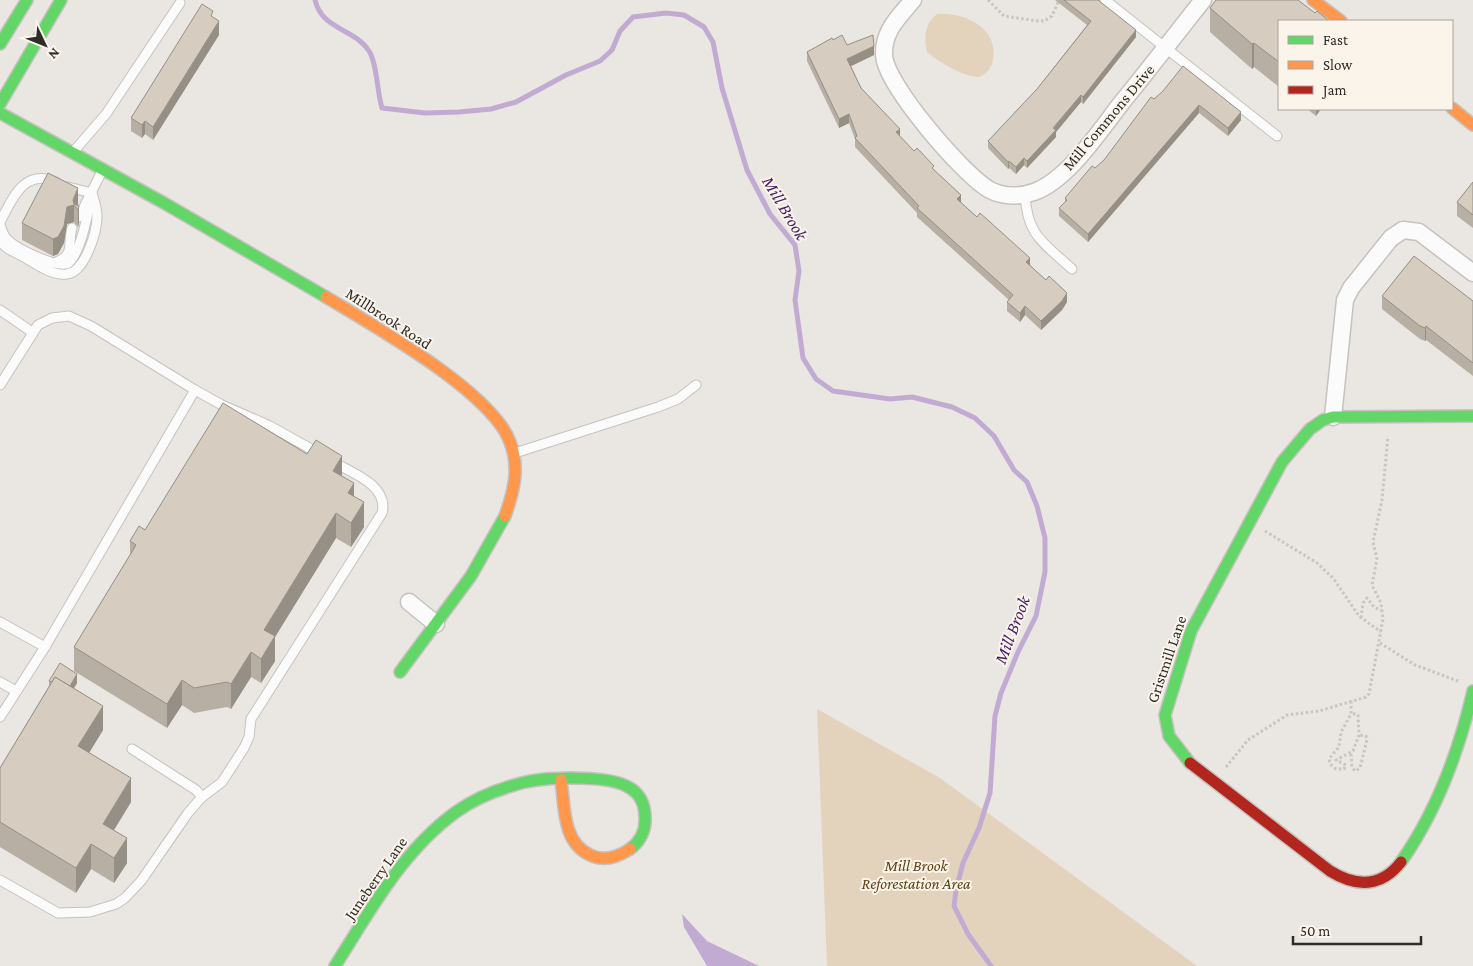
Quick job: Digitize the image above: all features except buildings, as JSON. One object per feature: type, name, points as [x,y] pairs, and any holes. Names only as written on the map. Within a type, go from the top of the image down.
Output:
[{"type":"street","points":[[0,44],[13,16],[27,0]]},
{"type":"street","points":[[0,104],[61,0]]},
{"type":"street","name":"Mill Commons Drive","points":[[913,0],[889,29],[886,37],[884,55],[890,77],[903,97],[971,176],[986,188],[999,194],[1025,194],[1045,187],[1065,171],[1203,0]]},
{"type":"street","points":[[1313,0],[1340,20]]},
{"type":"street","points":[[1453,109],[1473,124]]},
{"type":"street","name":"Millbrook Road","points":[[0,113],[104,168],[214,230],[370,323],[454,380],[495,416],[507,434],[514,453],[516,487],[506,517],[486,553],[400,672]]},
{"type":"street","points":[[1333,417],[1345,300],[1351,288],[1391,238],[1403,230],[1419,232],[1473,273]]},
{"type":"street","name":"Gristmill Lane","points":[[1473,416],[1333,417],[1323,420],[1310,430],[1282,462],[1196,618],[1181,658],[1165,715],[1165,726],[1172,744],[1185,759],[1330,871],[1344,880],[1362,885],[1377,881],[1395,870],[1412,846],[1439,790],[1464,731],[1473,691]]},
{"type":"street","points":[[409,602],[436,624]]},
{"type":"street","name":"Juneberry Lane","points":[[335,966],[408,855],[444,820],[468,804],[490,793],[518,784],[561,780],[615,780],[632,789],[641,800],[646,818],[644,832],[635,846],[622,856],[610,859],[591,856],[580,849],[570,834],[561,780]]},
{"type":"lane","points":[[1105,0],[1277,136]]},
{"type":"lane","points":[[73,152],[106,114],[180,3]]},
{"type":"lane","points":[[78,217],[104,168]]},
{"type":"lane","points":[[46,178],[74,190],[92,193],[87,221],[73,260],[63,265],[51,263],[9,242],[0,223],[18,191],[33,180],[46,178]]},
{"type":"lane","points":[[0,238],[8,249],[49,271],[64,274],[72,273],[85,259],[95,230],[97,215],[92,193]]},
{"type":"lane","points":[[1025,194],[1028,220],[1032,231],[1072,269]]},
{"type":"lane","points":[[51,263],[68,254],[72,228]]},
{"type":"lane","points":[[0,310],[32,332]]},
{"type":"lane","points":[[0,385],[38,325],[52,318],[68,316],[80,319],[195,390],[277,430],[363,479],[382,495],[384,505],[375,528],[251,719],[249,737],[244,748],[222,782],[202,797],[188,812],[133,891],[116,904],[84,913],[58,913],[0,880]]},
{"type":"lane","points":[[514,453],[658,407],[678,399],[696,385]]},
{"type":"lane","points":[[0,717],[45,647],[195,390]]},
{"type":"lane","points":[[0,622],[45,647]]},
{"type":"lane","points":[[0,682],[16,691]]},
{"type":"lane","points":[[132,749],[196,790],[202,797]]},
{"type":"path","points":[[988,0],[1001,15],[1013,19],[1044,21],[1055,12],[1058,0]]},
{"type":"path","points":[[1220,774],[1242,746],[1287,714],[1319,711],[1366,697],[1369,694],[1380,644],[1383,612],[1372,585],[1377,559],[1373,542],[1382,500],[1388,440]]},
{"type":"path","points":[[1263,530],[1307,556],[1327,571],[1361,618],[1381,632]]},
{"type":"path","points":[[1361,618],[1363,603],[1367,598],[1374,608],[1383,612]]},
{"type":"path","points":[[1380,644],[1414,665],[1443,673],[1459,681]]},
{"type":"path","points":[[1351,701],[1351,713],[1341,732],[1339,747],[1329,760],[1330,764],[1336,768],[1344,769],[1345,764],[1336,760],[1340,756],[1351,754]]},
{"type":"path","points":[[1351,713],[1358,715],[1358,735],[1351,754],[1352,767],[1355,771],[1360,768],[1367,740],[1366,736],[1358,735]]},
{"type":"green space","points":[[937,14],[947,14],[968,19],[985,31],[991,39],[993,60],[984,74],[979,77],[958,72],[927,52],[925,42],[927,27]]},
{"type":"green space","name":"Mill Brook Reforestation Area","points":[[817,709],[940,778],[1197,966],[827,966]]},
{"type":"shaded area","points":[[682,914],[707,941],[759,966],[707,966],[684,927]]},
{"type":"waterway","name":"Mill Brook","points":[[315,0],[324,17],[363,43],[369,51],[374,63],[382,108],[425,113],[491,109],[516,102],[566,75],[600,61],[612,50],[620,31],[633,17],[666,13],[684,15],[704,27],[713,42],[722,88],[747,170],[770,214],[795,245],[799,271],[795,300],[803,358],[816,379],[833,391],[890,399],[912,397],[952,407],[975,418],[994,436],[1014,470],[1027,482],[1037,506],[1045,538],[1045,572],[1036,616],[1001,693],[995,716],[990,793],[979,828],[963,863],[954,906],[968,934],[991,966]]},
{"type":"traffic: fast","points":[[0,44],[27,0]]},
{"type":"traffic: fast","points":[[0,104],[61,0]]},
{"type":"traffic: fast","points":[[0,113],[164,203],[326,297]]},
{"type":"traffic: fast","points":[[1190,763],[1169,736],[1165,715],[1191,631],[1282,462],[1310,429],[1323,420],[1333,417],[1473,416]]},
{"type":"traffic: fast","points":[[400,672],[471,576],[505,516]]},
{"type":"traffic: fast","points":[[1401,862],[1425,823],[1445,780],[1461,736],[1473,691]]},
{"type":"traffic: fast","points":[[335,966],[374,903],[403,863],[419,845],[456,812],[493,792],[510,786],[558,778],[607,780],[630,788],[637,793],[645,813],[645,826],[642,834],[630,849]]},
{"type":"traffic: slow","points":[[1313,0],[1340,20]]},
{"type":"traffic: slow","points":[[1453,109],[1473,125]]},
{"type":"traffic: slow","points":[[326,297],[401,342],[457,382],[480,402],[499,423],[510,442],[515,461],[515,479],[505,516]]},
{"type":"traffic: slow","points":[[561,780],[566,823],[574,842],[590,855],[600,858],[616,856],[630,849]]},
{"type":"traffic: jam","points":[[1190,763],[1330,871],[1340,876],[1359,882],[1377,880],[1385,877],[1401,862]]}]
